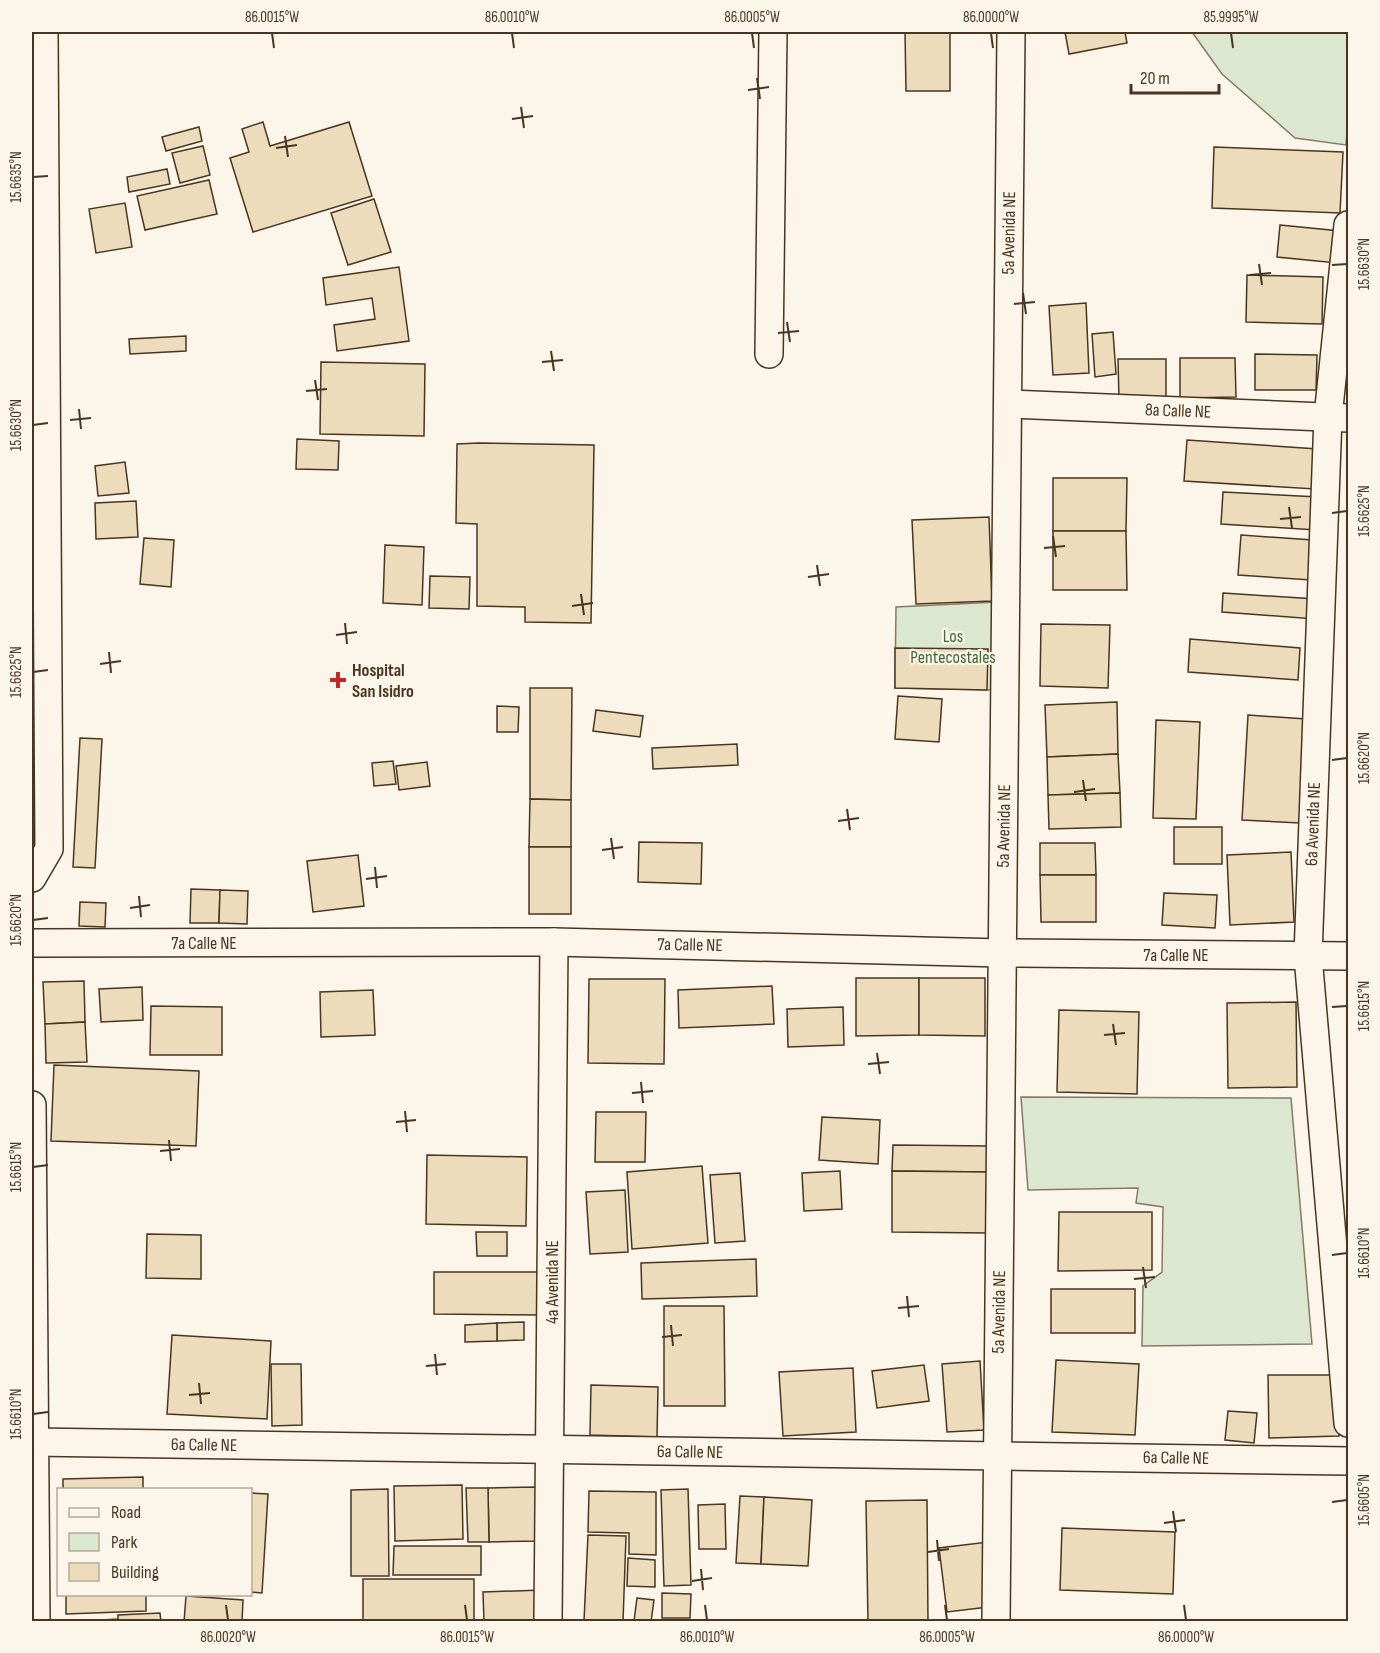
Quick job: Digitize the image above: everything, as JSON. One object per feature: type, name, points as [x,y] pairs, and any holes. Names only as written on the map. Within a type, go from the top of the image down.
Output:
[{"type":"street","points":[[32,878],[49,849],[44,32]]},
{"type":"street","points":[[769,354],[773,32]]},
{"type":"street","name":"5a Avenida NE","points":[[996,1622],[1011,32]]},
{"type":"street","name":"6a Avenida NE","points":[[1348,225],[1308,956],[1348,1423]]},
{"type":"street","name":"8a Calle NE","points":[[1008,404],[1338,418]]},
{"type":"street","name":"7a Calle NE","points":[[32,943],[554,942],[1002,953],[1348,956]]},
{"type":"street","name":"4a Avenida NE","points":[[548,1622],[554,942]]},
{"type":"street","points":[[32,1105],[36,1622]]},
{"type":"street","name":"6a Calle NE","points":[[33,1442],[1348,1461]]},
{"type":"green space","points":[[1192,32],[1348,32],[1346,145],[1295,138],[1222,74]]},
{"type":"green space","name":"Los Pentecostales","points":[[997,602],[996,690],[895,688],[896,607]]},
{"type":"green space","points":[[1021,1097],[1291,1098],[1312,1344],[1142,1346],[1143,1286],[1162,1272],[1163,1207],[1136,1203],[1138,1188],[1028,1190]]},
{"type":"building","points":[[905,32],[950,32],[950,91],[906,91]]},
{"type":"building","points":[[1065,32],[1125,32],[1127,43],[1069,54]]},
{"type":"building","points":[[263,122],[270,146],[349,122],[372,196],[253,232],[230,158],[249,152],[242,129]]},
{"type":"building","points":[[199,127],[202,141],[166,151],[162,137]]},
{"type":"building","points":[[203,146],[210,175],[180,183],[172,153]]},
{"type":"building","points":[[1214,147],[1343,152],[1340,213],[1212,208]]},
{"type":"building","points":[[167,169],[170,184],[129,192],[127,177]]},
{"type":"building","points":[[209,180],[217,214],[145,230],[137,196]]},
{"type":"building","points":[[374,199],[391,252],[348,265],[331,213]]},
{"type":"building","points":[[125,203],[132,247],[96,253],[89,209]]},
{"type":"building","points":[[1280,225],[1340,231],[1337,263],[1277,257]]},
{"type":"building","points":[[399,267],[409,341],[337,351],[334,325],[375,319],[372,298],[326,305],[323,278]]},
{"type":"building","points":[[1247,275],[1323,277],[1322,324],[1246,322]]},
{"type":"building","points":[[1086,303],[1089,373],[1053,375],[1049,306]]},
{"type":"building","points":[[1113,332],[1116,374],[1095,377],[1092,334]]},
{"type":"building","points":[[186,336],[186,351],[130,354],[129,339]]},
{"type":"building","points":[[1255,354],[1317,355],[1316,390],[1255,390]]},
{"type":"building","points":[[1180,358],[1235,358],[1236,397],[1180,398]]},
{"type":"building","points":[[1118,359],[1166,359],[1166,399],[1119,400]]},
{"type":"building","points":[[321,362],[425,364],[424,436],[320,434]]},
{"type":"building","points":[[297,439],[339,441],[338,470],[296,469]]},
{"type":"building","points":[[1187,440],[1318,449],[1315,489],[1184,481]]},
{"type":"building","points":[[457,444],[594,445],[591,623],[525,622],[525,607],[477,606],[477,524],[456,523]]},
{"type":"building","points":[[125,462],[129,493],[98,496],[95,466]]},
{"type":"building","points":[[1053,478],[1127,478],[1126,531],[1053,531]]},
{"type":"building","points":[[1223,492],[1318,497],[1316,530],[1221,524]]},
{"type":"building","points":[[136,501],[138,537],[96,539],[95,503]]},
{"type":"building","points":[[989,517],[992,601],[916,604],[912,520]]},
{"type":"building","points":[[1053,531],[1126,531],[1127,590],[1053,590]]},
{"type":"building","points":[[1241,535],[1313,540],[1311,580],[1238,575]]},
{"type":"building","points":[[144,538],[174,540],[171,587],[140,584]]},
{"type":"building","points":[[385,545],[424,547],[422,605],[383,603]]},
{"type":"building","points":[[430,576],[470,577],[469,609],[429,608]]},
{"type":"building","points":[[1223,593],[1316,599],[1315,619],[1222,612]]},
{"type":"building","points":[[1041,624],[1110,625],[1108,688],[1040,686]]},
{"type":"building","points":[[1190,639],[1300,648],[1298,680],[1188,672]]},
{"type":"building","points":[[895,648],[988,649],[987,690],[895,688]]},
{"type":"building","points":[[32,677],[34,677],[35,717],[32,717]]},
{"type":"building","points":[[530,688],[572,688],[571,800],[530,799]]},
{"type":"building","points":[[898,696],[942,699],[939,742],[895,739]]},
{"type":"building","points":[[1117,702],[1118,754],[1047,757],[1045,705]]},
{"type":"building","points":[[497,706],[519,707],[518,732],[497,732]]},
{"type":"building","points":[[596,710],[643,716],[640,737],[593,731]]},
{"type":"building","points":[[1248,715],[1306,719],[1300,823],[1242,820]]},
{"type":"building","points":[[1156,720],[1200,722],[1196,819],[1153,818]]},
{"type":"building","points":[[80,738],[102,739],[95,868],[73,867]]},
{"type":"building","points":[[737,744],[738,765],[653,769],[652,748]]},
{"type":"building","points":[[36,749],[38,775],[32,776],[32,750]]},
{"type":"building","points":[[1118,754],[1120,793],[1048,795],[1047,757]]},
{"type":"building","points":[[393,761],[396,784],[374,786],[372,763]]},
{"type":"building","points":[[427,762],[430,786],[399,790],[396,766]]},
{"type":"building","points":[[38,775],[41,822],[32,823],[32,776]]},
{"type":"building","points":[[1120,793],[1121,827],[1049,829],[1048,795]]},
{"type":"building","points":[[530,799],[571,800],[571,847],[529,847]]},
{"type":"building","points":[[1174,827],[1222,827],[1222,864],[1174,864]]},
{"type":"building","points":[[639,842],[702,843],[701,884],[638,882]]},
{"type":"building","points":[[1040,843],[1095,843],[1096,875],[1040,875]]},
{"type":"building","points":[[529,847],[571,847],[571,914],[529,914]]},
{"type":"building","points":[[1291,852],[1294,922],[1230,925],[1227,855]]},
{"type":"building","points":[[358,855],[364,906],[313,912],[307,861]]},
{"type":"building","points":[[1040,875],[1096,875],[1096,922],[1041,922]]},
{"type":"building","points":[[191,889],[220,890],[219,923],[190,923]]},
{"type":"building","points":[[220,890],[248,891],[247,924],[219,923]]},
{"type":"building","points":[[1164,893],[1217,895],[1215,928],[1162,925]]},
{"type":"building","points":[[80,902],[106,903],[105,927],[79,926]]},
{"type":"building","points":[[856,978],[919,978],[919,1035],[856,1036]]},
{"type":"building","points":[[919,978],[985,978],[985,1036],[919,1035]]},
{"type":"building","points":[[589,979],[665,979],[664,1064],[588,1063]]},
{"type":"building","points":[[84,981],[85,1022],[45,1024],[43,982]]},
{"type":"building","points":[[772,986],[774,1024],[679,1028],[678,990]]},
{"type":"building","points":[[142,987],[143,1020],[101,1022],[99,989]]},
{"type":"building","points":[[373,990],[375,1035],[321,1037],[320,992]]},
{"type":"building","points":[[1296,1002],[1297,1087],[1228,1088],[1227,1003]]},
{"type":"building","points":[[151,1006],[222,1007],[222,1055],[150,1055]]},
{"type":"building","points":[[843,1007],[844,1045],[788,1047],[787,1009]]},
{"type":"building","points":[[1059,1010],[1139,1012],[1137,1094],[1057,1092]]},
{"type":"building","points":[[85,1022],[87,1062],[46,1063],[45,1024]]},
{"type":"building","points":[[54,1065],[199,1071],[196,1146],[51,1141]]},
{"type":"building","points":[[596,1112],[646,1112],[645,1162],[595,1162]]},
{"type":"building","points":[[822,1117],[880,1120],[878,1164],[819,1160]]},
{"type":"building","points":[[893,1145],[990,1146],[989,1172],[892,1171]]},
{"type":"building","points":[[427,1155],[527,1157],[526,1226],[426,1224]]},
{"type":"building","points":[[702,1166],[708,1243],[632,1249],[627,1172]]},
{"type":"building","points":[[840,1171],[842,1209],[804,1211],[802,1173]]},
{"type":"building","points":[[892,1171],[989,1172],[989,1233],[892,1232]]},
{"type":"building","points":[[740,1173],[745,1241],[715,1243],[710,1175]]},
{"type":"building","points":[[625,1190],[628,1252],[590,1254],[586,1192]]},
{"type":"building","points":[[1059,1212],[1152,1212],[1152,1270],[1058,1271]]},
{"type":"building","points":[[476,1232],[507,1232],[507,1256],[477,1256]]},
{"type":"building","points":[[147,1234],[201,1235],[201,1279],[146,1278]]},
{"type":"building","points":[[756,1259],[757,1296],[642,1299],[641,1263]]},
{"type":"building","points":[[434,1272],[544,1272],[544,1315],[434,1314]]},
{"type":"building","points":[[1051,1289],[1135,1289],[1135,1333],[1051,1333]]},
{"type":"building","points":[[664,1306],[724,1306],[725,1406],[664,1406]]},
{"type":"building","points":[[524,1322],[524,1340],[497,1341],[497,1323]]},
{"type":"building","points":[[497,1323],[497,1341],[465,1342],[465,1325]]},
{"type":"building","points":[[172,1335],[271,1341],[267,1419],[167,1414]]},
{"type":"building","points":[[1056,1360],[1139,1364],[1135,1435],[1052,1432]]},
{"type":"building","points":[[980,1361],[984,1430],[947,1432],[942,1364]]},
{"type":"building","points":[[271,1364],[301,1364],[302,1425],[272,1426]]},
{"type":"building","points":[[924,1365],[929,1401],[877,1408],[872,1371]]},
{"type":"building","points":[[853,1368],[856,1432],[783,1436],[779,1372]]},
{"type":"building","points":[[1268,1375],[1338,1375],[1339,1436],[1269,1438]]},
{"type":"building","points":[[591,1385],[658,1387],[657,1437],[590,1435]]},
{"type":"building","points":[[1228,1411],[1257,1413],[1254,1443],[1225,1440]]},
{"type":"building","points":[[143,1477],[143,1488],[63,1488],[63,1479]]},
{"type":"building","points":[[462,1485],[463,1539],[395,1541],[394,1486]]},
{"type":"building","points":[[538,1487],[539,1541],[489,1542],[488,1488]]},
{"type":"building","points":[[466,1488],[488,1488],[489,1542],[468,1542]]},
{"type":"building","points":[[388,1489],[389,1576],[351,1576],[351,1490]]},
{"type":"building","points":[[688,1489],[691,1585],[664,1586],[661,1490]]},
{"type":"building","points":[[589,1491],[656,1492],[656,1555],[629,1554],[629,1533],[588,1532]]},
{"type":"building","points":[[252,1493],[268,1494],[262,1593],[252,1592]]},
{"type":"building","points":[[740,1496],[764,1497],[761,1564],[736,1563]]},
{"type":"building","points":[[764,1497],[812,1500],[808,1566],[761,1564]]},
{"type":"building","points":[[927,1500],[928,1622],[868,1622],[866,1501]]},
{"type":"building","points":[[725,1504],[726,1549],[699,1549],[698,1505]]},
{"type":"building","points":[[1062,1528],[1175,1532],[1173,1594],[1060,1590]]},
{"type":"building","points":[[588,1535],[626,1536],[623,1622],[584,1621]]},
{"type":"building","points":[[988,1542],[988,1607],[947,1612],[939,1548]]},
{"type":"building","points":[[394,1546],[481,1546],[481,1575],[393,1575]]},
{"type":"building","points":[[628,1558],[655,1560],[655,1587],[627,1586]]},
{"type":"building","points":[[363,1579],[474,1579],[474,1622],[363,1622]]},
{"type":"building","points":[[542,1590],[540,1622],[484,1622],[483,1592]]},
{"type":"building","points":[[662,1593],[691,1594],[690,1618],[662,1618]]},
{"type":"building","points":[[66,1596],[146,1596],[146,1611],[66,1614]]},
{"type":"building","points":[[186,1596],[243,1600],[242,1622],[184,1622]]},
{"type":"building","points":[[637,1598],[654,1600],[651,1622],[634,1621]]},
{"type":"building","points":[[160,1613],[161,1622],[67,1622],[118,1619],[118,1615]]},
{"type":"place","name":"Hospital San Isidro","points":[[338,680]]}]
